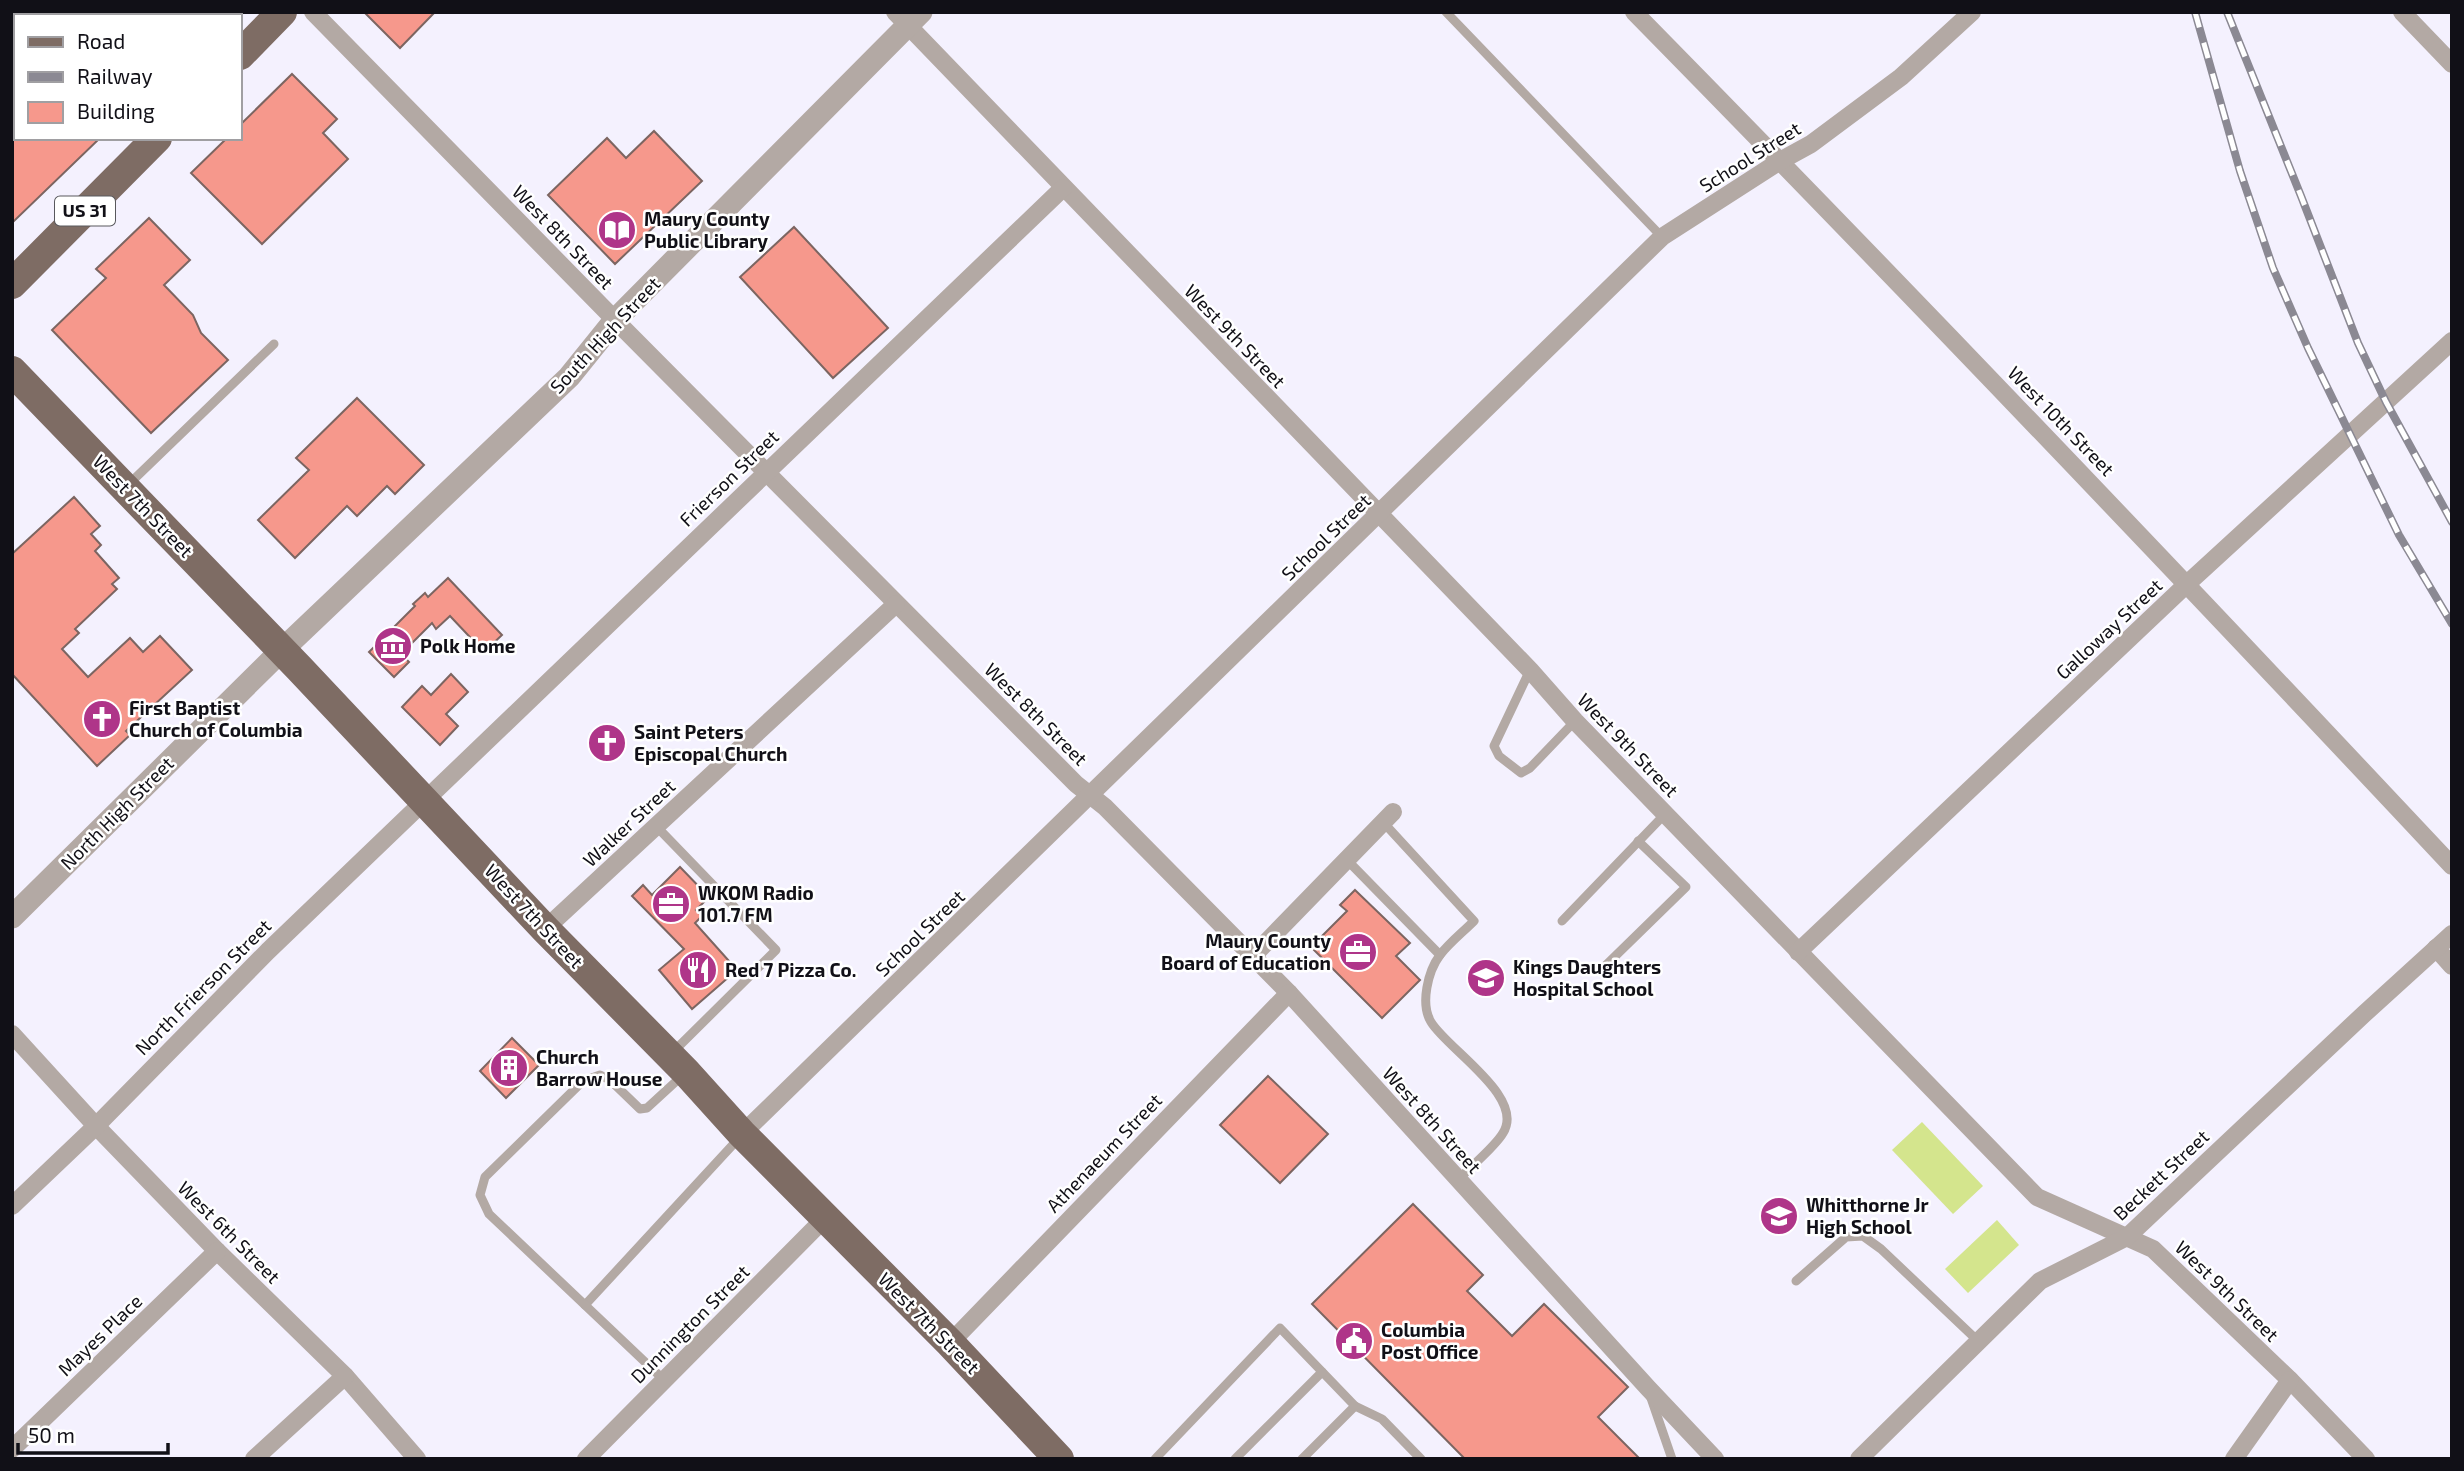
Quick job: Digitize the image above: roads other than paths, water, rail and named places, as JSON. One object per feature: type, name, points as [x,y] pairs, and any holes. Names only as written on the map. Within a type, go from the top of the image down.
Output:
[{"type":"main road","points":[[242,53],[282,12]]},
{"type":"main road","name":"US 31","points":[[12,284],[155,140]]},
{"type":"main road","name":"West 7th Street","points":[[12,370],[426,801],[545,929],[825,1219],[950,1343],[1059,1459]]},
{"type":"street","name":"West 8th Street","points":[[313,12],[896,604],[1090,796],[1105,807],[1289,993],[1715,1459]]},
{"type":"street","name":"West 10th Street","points":[[1633,12],[2188,583],[2452,866]]},
{"type":"street","name":"School Street","points":[[743,1134],[1662,237],[1811,144],[1901,76],[1972,12]]},
{"type":"street","points":[[2403,12],[2452,64]]},
{"type":"street","name":"South High Street","points":[[282,650],[569,377],[615,320],[907,17]]},
{"type":"street","name":"West 9th Street","points":[[907,17],[1063,188],[2036,1197],[2152,1249],[2290,1380],[2367,1459]]},
{"type":"street","name":"Frierson Street","points":[[426,801],[1063,188]]},
{"type":"street","name":"Galloway Street","points":[[1798,952],[2188,583],[2452,341]]},
{"type":"street","name":"Walker Street","points":[[545,929],[896,604]]},
{"type":"street","name":"North High Street","points":[[12,916],[282,650]]},
{"type":"street","name":"North Frierson Street","points":[[12,1206],[96,1126],[268,951],[426,801]]},
{"type":"street","points":[[1253,956],[1388,817]]},
{"type":"street","name":"Beckett Street","points":[[1859,1459],[2040,1281],[2127,1237],[2452,934]]},
{"type":"street","points":[[2436,948],[2452,966]]},
{"type":"street","name":"Athenaeum Street","points":[[950,1343],[1289,993]]},
{"type":"street","name":"West 6th Street","points":[[12,1034],[96,1126],[217,1251],[345,1376],[417,1459]]},
{"type":"street","name":"Dunnington Street","points":[[586,1459],[825,1219]]},
{"type":"street","name":"Mayes Place","points":[[12,1449],[217,1251]]},
{"type":"street","points":[[254,1459],[345,1376]]},
{"type":"street","points":[[2234,1459],[2290,1380]]},
{"type":"lane","points":[[1446,12],[1662,237]]},
{"type":"lane","points":[[125,488],[274,344]]},
{"type":"lane","points":[[1530,670],[1493,746],[1499,755],[1521,773],[1530,768],[1575,721]]},
{"type":"lane","points":[[1562,921],[1665,814]]},
{"type":"lane","points":[[1388,817],[1474,921],[1440,955],[1429,981],[1426,1004],[1430,1022],[1502,1098],[1507,1116],[1504,1132],[1458,1180]]},
{"type":"lane","points":[[656,826],[776,950],[678,1064],[647,1108],[640,1109],[610,1080],[600,1075],[583,1081],[485,1177],[480,1195],[489,1213],[664,1380]]},
{"type":"lane","points":[[1602,970],[1686,887],[1638,841]]},
{"type":"lane","points":[[1347,860],[1440,955]]},
{"type":"lane","points":[[585,1306],[743,1134]]},
{"type":"lane","points":[[1796,1281],[1846,1237],[1863,1236],[1881,1249],[1978,1341]]},
{"type":"lane","points":[[1155,1459],[1280,1328],[1355,1406],[1382,1419],[1421,1459]]},
{"type":"lane","points":[[1235,1459],[1322,1372]]},
{"type":"lane","points":[[1648,1388],[1672,1459]]},
{"type":"lane","points":[[1302,1459],[1355,1406]]},
{"type":"railway","points":[[2195,12],[2240,171],[2273,268],[2308,348],[2399,535],[2452,624]]},
{"type":"railway","points":[[2227,12],[2358,343],[2386,402],[2452,522]]},
{"type":"place","name":"Maury County Public Library","points":[[617,230]]},
{"type":"place","name":"Polk Home","points":[[393,646]]},
{"type":"place","name":"First Baptist Church of Columbia","points":[[102,719]]},
{"type":"place","name":"Saint Peters Episcopal Church","points":[[607,743]]},
{"type":"place","name":"WKOM Radio 101.7 FM","points":[[671,904]]},
{"type":"place","name":"Maury County Board of Education","points":[[1358,952]]},
{"type":"place","name":"Red 7 Pizza Co.","points":[[698,970]]},
{"type":"place","name":"Kings Daughters Hospital School","points":[[1486,978]]},
{"type":"place","name":"Church Barrow House","points":[[509,1068]]},
{"type":"place","name":"Whitthorne Jr High School","points":[[1779,1216]]},
{"type":"place","name":"Columbia Post Office","points":[[1354,1341]]}]
